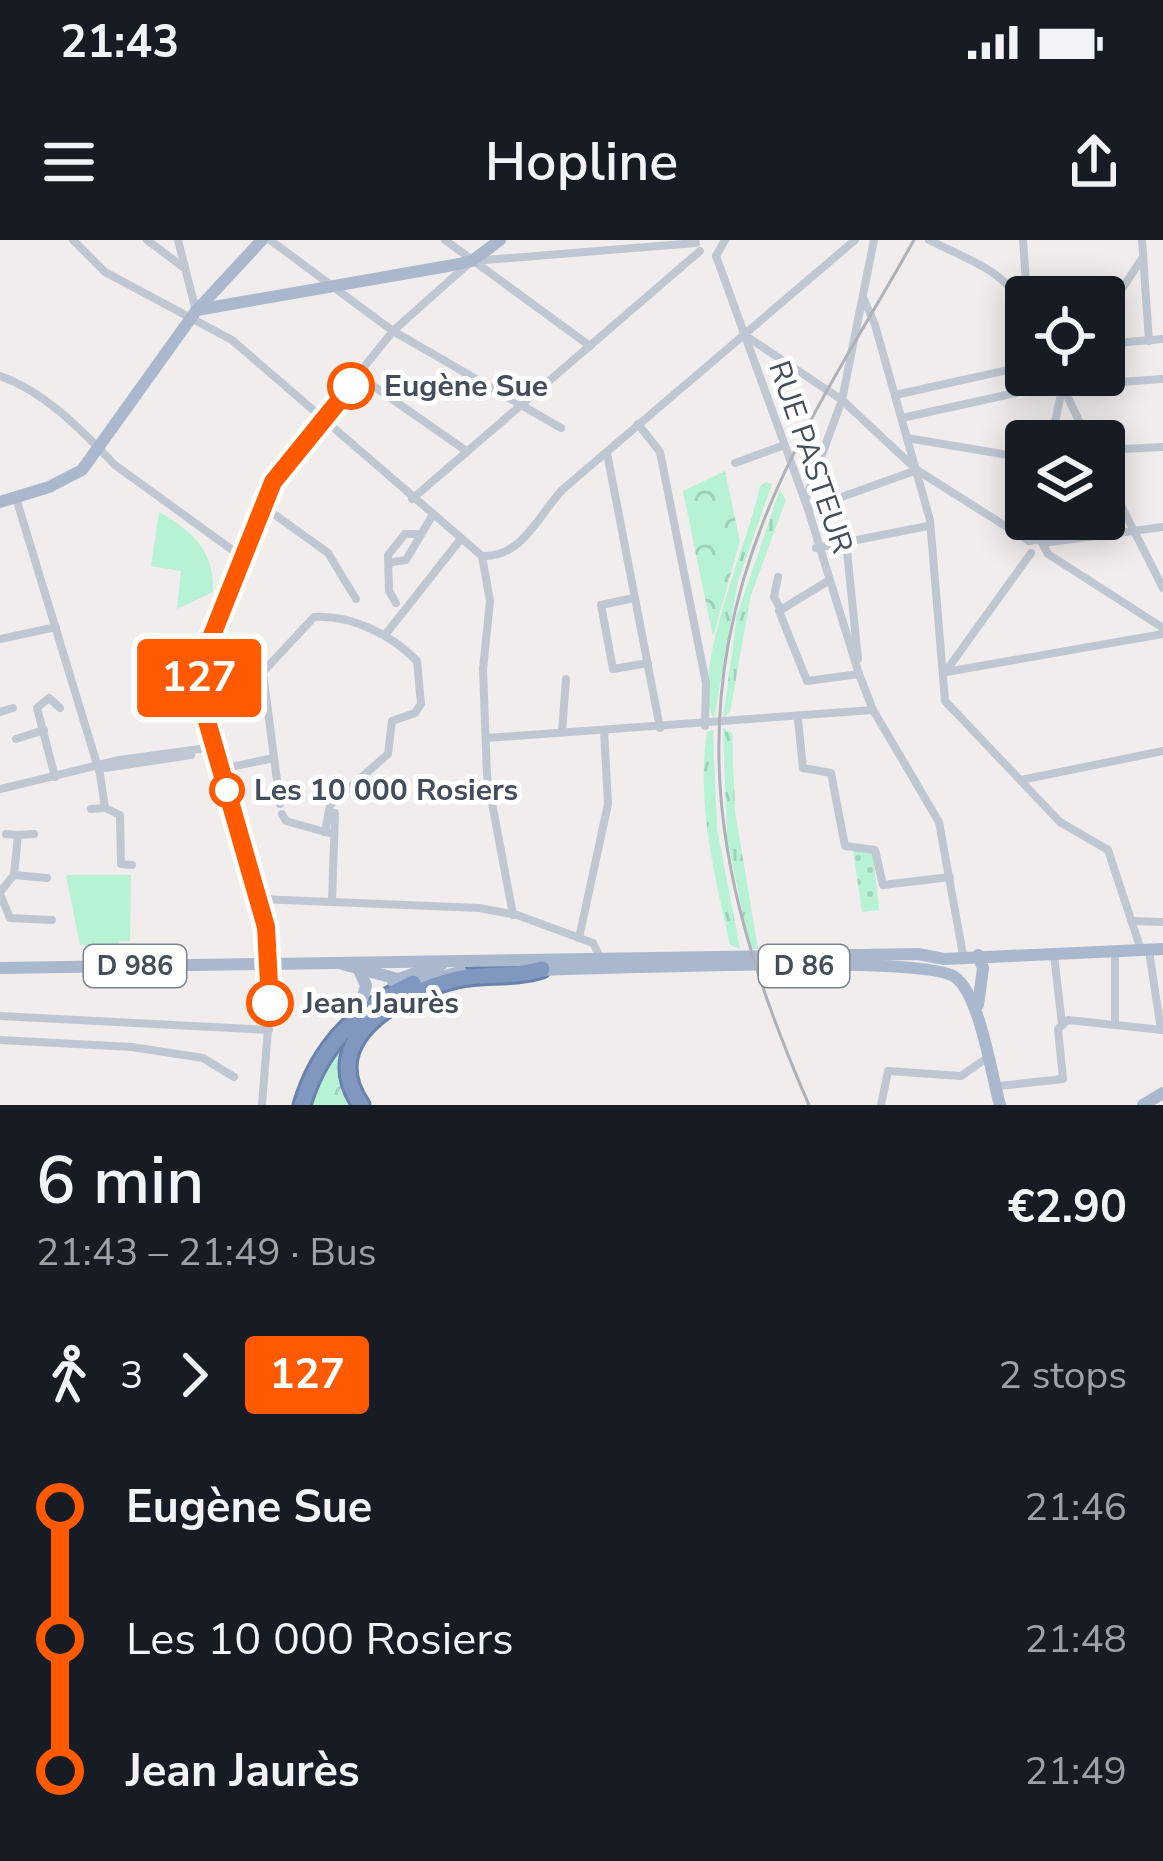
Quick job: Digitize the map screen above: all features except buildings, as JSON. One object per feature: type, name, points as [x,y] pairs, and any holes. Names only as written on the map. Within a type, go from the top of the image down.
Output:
[{"type":"highway","points":[[362,1105],[348,1076],[350,1050],[361,1030],[381,1012],[456,980],[542,969]]},
{"type":"highway","points":[[291,1105],[322,1040],[385,978]]},
{"type":"highway","points":[[302,1105],[320,1060],[344,1027],[371,1004],[413,983]]},
{"type":"main road","points":[[0,502],[82,470],[194,313],[266,240]]},
{"type":"main road","points":[[194,313],[472,261],[500,240]]},
{"type":"main road","points":[[1002,1105],[970,996],[957,978],[959,962],[971,955],[1151,950]]},
{"type":"main road","points":[[971,955],[981,974],[977,1000],[1003,1086],[1002,1105]]},
{"type":"main road","name":"D 86","points":[[271,963],[971,955]]},
{"type":"main road","points":[[405,960],[376,963],[385,978],[432,965],[467,962]]},
{"type":"main road","name":"D 86","points":[[329,961],[413,983],[459,972],[864,964],[932,969],[957,978]]},
{"type":"main road","name":"D 986","points":[[0,968],[271,963]]},
{"type":"main road","points":[[357,968],[366,985],[362,1001]]},
{"type":"main road","points":[[957,978],[981,974]]},
{"type":"main road","points":[[1143,1105],[1163,1093]]},
{"type":"street","points":[[73,240],[105,272],[194,313],[232,340],[482,556],[490,601],[483,669],[491,808],[513,914]]},
{"type":"street","points":[[147,240],[184,267]]},
{"type":"street","points":[[178,240],[194,313]]},
{"type":"street","points":[[266,240],[393,331],[562,428]]},
{"type":"street","points":[[445,240],[590,346]]},
{"type":"street","points":[[262,1105],[271,963],[266,927],[225,768],[199,691],[199,668],[276,476],[393,331],[472,261],[697,245],[716,256],[725,240]]},
{"type":"street","points":[[482,556],[503,553],[524,539],[562,490],[855,240]]},
{"type":"street","points":[[807,505],[842,400],[874,240]]},
{"type":"street","points":[[929,240],[993,270],[1005,283]]},
{"type":"street","points":[[1023,240],[1025,276]]},
{"type":"street","points":[[1142,240],[1149,341]]},
{"type":"street","points":[[412,499],[590,346],[697,245]]},
{"type":"street","name":"RUE PASTEUR","points":[[716,256],[807,505],[816,548],[860,674]]},
{"type":"street","points":[[1125,282],[1143,256]]},
{"type":"street","points":[[863,297],[896,395],[928,526],[949,708],[1060,822],[1108,850],[1133,921],[1151,950],[1162,1030],[1062,1024]]},
{"type":"street","points":[[743,334],[842,400],[916,470],[1038,543],[1163,631]]},
{"type":"street","points":[[1125,343],[1163,339]]},
{"type":"street","points":[[896,395],[1005,371]]},
{"type":"street","points":[[0,376],[26,387],[100,446],[115,465],[242,556]]},
{"type":"street","points":[[359,376],[465,450]]},
{"type":"street","points":[[1125,379],[1163,379]]},
{"type":"street","points":[[902,418],[1005,393]]},
{"type":"street","points":[[638,424],[660,452],[706,683],[705,726]]},
{"type":"street","points":[[907,438],[1005,454]]},
{"type":"street","points":[[735,463],[782,446]]},
{"type":"street","points":[[1125,449],[1163,447]]},
{"type":"street","points":[[603,455],[660,728]]},
{"type":"street","points":[[807,505],[916,470]]},
{"type":"street","points":[[16,498],[98,768],[105,808]]},
{"type":"street","points":[[263,506],[329,554],[356,598]]},
{"type":"street","points":[[1125,516],[1162,586]]},
{"type":"street","points":[[396,603],[389,591],[397,585],[388,555],[403,536],[417,534],[432,517]]},
{"type":"street","points":[[816,548],[928,526]]},
{"type":"street","points":[[1038,543],[1163,527]]},
{"type":"street","points":[[392,562],[406,560],[418,543],[417,534]]},
{"type":"street","points":[[385,635],[460,540]]},
{"type":"street","points":[[946,672],[1038,540]]},
{"type":"street","points":[[847,541],[860,674],[873,710],[928,796],[971,955]]},
{"type":"street","points":[[778,577],[774,597],[807,681],[860,674]]},
{"type":"street","points":[[780,608],[828,581]]},
{"type":"street","points":[[634,598],[601,605],[613,669],[647,663]]},
{"type":"street","points":[[330,833],[286,821],[261,678],[306,623],[323,616],[385,635],[417,662],[420,707],[392,721],[388,754],[330,805],[332,902]]},
{"type":"street","points":[[0,639],[56,627]]},
{"type":"street","points":[[946,672],[1163,631]]},
{"type":"street","points":[[562,732],[566,679]]},
{"type":"street","points":[[55,777],[38,704],[49,698],[60,708]]},
{"type":"street","points":[[0,712],[13,708]]},
{"type":"street","points":[[486,738],[705,726],[873,710]]},
{"type":"street","points":[[798,719],[803,768],[830,771],[845,846],[872,847],[880,881],[887,886],[950,877]]},
{"type":"street","points":[[16,739],[44,730]]},
{"type":"street","points":[[565,970],[594,960],[586,940],[608,804],[604,730]]},
{"type":"street","points":[[0,789],[215,748]]},
{"type":"street","points":[[1020,781],[1163,751]]},
{"type":"street","points":[[225,768],[273,758]]},
{"type":"street","points":[[91,809],[105,808],[120,815],[126,865]]},
{"type":"street","points":[[330,833],[335,813]]},
{"type":"street","points":[[6,833],[34,834]]},
{"type":"street","points":[[17,835],[14,875],[0,892],[10,918],[52,920]]},
{"type":"street","points":[[14,875],[47,878]]},
{"type":"street","points":[[261,899],[513,914],[586,940]]},
{"type":"street","points":[[1133,921],[1163,922]]},
{"type":"street","points":[[1115,950],[1115,1024]]},
{"type":"street","points":[[1003,1086],[1063,1079],[1054,951]]},
{"type":"street","points":[[0,1016],[269,1030]]},
{"type":"street","points":[[0,1040],[132,1047],[207,1058],[234,1077]]},
{"type":"street","points":[[881,1105],[884,1077],[890,1070],[962,1076],[987,1058]]},
{"type":"green space","points":[[725,471],[740,541],[713,637],[683,491]]},
{"type":"green space","points":[[772,484],[738,581],[714,719],[708,699],[714,640],[760,486]]},
{"type":"green space","points":[[780,489],[786,500],[751,595],[730,712],[723,718],[737,615]]},
{"type":"green space","points":[[159,512],[199,544],[213,578],[213,592],[177,609],[181,571],[151,566]]},
{"type":"green space","points":[[723,728],[732,733],[735,812],[758,949],[750,949],[727,838]]},
{"type":"green space","points":[[713,729],[717,829],[740,949],[730,945],[709,840],[704,759],[707,732]]},
{"type":"green space","points":[[853,850],[873,853],[879,910],[862,912]]},
{"type":"green space","points":[[66,875],[131,875],[130,941],[119,941],[119,946],[80,945]]},
{"type":"green space","points":[[355,1025],[355,1105],[307,1105],[322,1070]]},
{"type":"railway","points":[[809,1105],[776,1025],[731,871],[721,795],[720,719],[729,642],[749,563],[781,480],[914,240]]},
{"type":"bus line","name":"127","points":[[270,1003],[266,927],[201,700],[199,668],[273,482],[351,386]]},
{"type":"place","name":"Eugène Sue","points":[[351,386]]},
{"type":"place","name":"Les 10 000 Rosiers","points":[[227,790]]},
{"type":"place","name":"Jean Jaurès","points":[[270,1003]]}]
